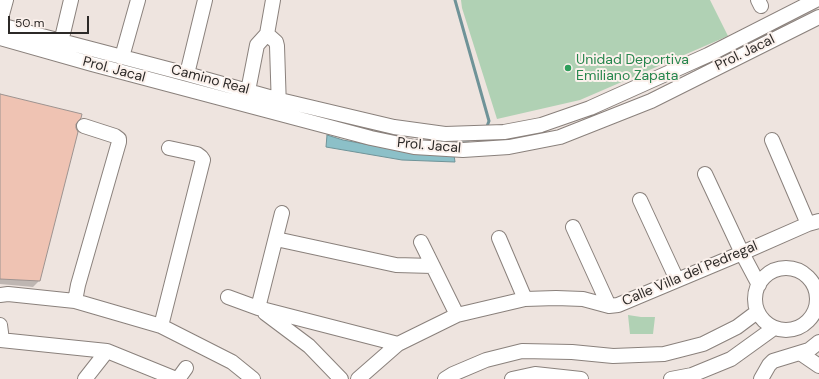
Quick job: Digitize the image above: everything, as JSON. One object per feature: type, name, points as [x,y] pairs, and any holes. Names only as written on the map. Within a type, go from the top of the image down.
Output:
[{"type":"street","points":[[0,24],[6,0]]},
{"type":"street","points":[[61,42],[71,0]]},
{"type":"street","points":[[122,57],[138,0]]},
{"type":"street","points":[[187,74],[205,0]]},
{"type":"street","points":[[248,91],[257,45],[267,34],[273,0]]},
{"type":"street","name":"Prol. Jacal","points":[[0,38],[279,107],[394,127],[445,134],[504,132],[541,126],[590,108],[708,55],[816,0]]},
{"type":"street","name":"Prol. Jacal","points":[[279,107],[371,138],[414,147],[463,150],[509,147],[560,138],[651,101],[819,17]]},
{"type":"street","name":"Camino Real","points":[[0,24],[61,42],[248,91],[279,107]]},
{"type":"street","points":[[267,34],[276,42],[277,46],[279,107]]},
{"type":"street","points":[[708,55],[713,69]]},
{"type":"street","points":[[75,301],[78,285],[119,142],[119,139],[116,136],[84,126]]},
{"type":"street","points":[[772,140],[813,222]]},
{"type":"street","points":[[161,326],[202,160],[197,154],[169,148]]},
{"type":"street","points":[[705,174],[742,253],[759,285]]},
{"type":"street","points":[[640,200],[677,280]]},
{"type":"street","points":[[258,308],[282,213]]},
{"type":"street","name":"Calle Villa del Pedregal","points":[[358,379],[398,344],[457,314],[525,298],[583,300],[609,306],[626,302],[813,222]]},
{"type":"street","points":[[573,227],[609,306]]},
{"type":"street","points":[[499,238],[525,298]]},
{"type":"street","points":[[276,239],[396,265],[432,266]]},
{"type":"street","points":[[421,242],[457,314]]},
{"type":"street","points":[[787,268],[799,271],[810,278],[816,290],[817,306],[807,322],[797,328],[786,330],[774,328],[765,322],[758,312],[754,300],[759,285],[764,277],[774,270],[787,268]]},
{"type":"street","points":[[0,295],[8,294],[75,301],[161,326],[232,362],[253,379]]},
{"type":"street","points":[[228,297],[258,308],[398,344]]},
{"type":"street","points":[[258,308],[309,346],[341,379]]},
{"type":"street","points":[[445,379],[486,360],[522,351],[572,352],[613,356],[664,354],[703,344],[737,327],[758,312]]},
{"type":"street","points":[[0,325],[1,340],[108,351],[177,379],[186,368]]},
{"type":"street","points":[[671,379],[692,375],[731,359],[774,328]]},
{"type":"street","points":[[761,379],[773,361],[809,350],[819,342]]},
{"type":"street","points":[[85,379],[108,351]]},
{"type":"street","points":[[800,353],[819,366]]},
{"type":"street","points":[[512,379],[535,374],[581,379]]},
{"type":"green space","name":"Unidad Deportiva Emiliano Zapata","points":[[461,0],[710,0],[728,36],[580,100],[497,119],[462,8]]},
{"type":"green space","points":[[628,315],[655,317],[653,334],[630,334]]},
{"type":"water","points":[[327,135],[343,140],[403,151],[454,155],[455,162],[402,160],[326,147]]},
{"type":"building","points":[[0,94],[82,114],[81,118],[76,124],[78,132],[40,281],[0,279]]},
{"type":"waterway","points":[[455,0],[489,121],[486,129]]},
{"type":"waterway","points":[[455,143],[469,143]]},
{"type":"place","name":"Unidad Deportiva Emiliano Zapata","points":[[568,68]]}]
